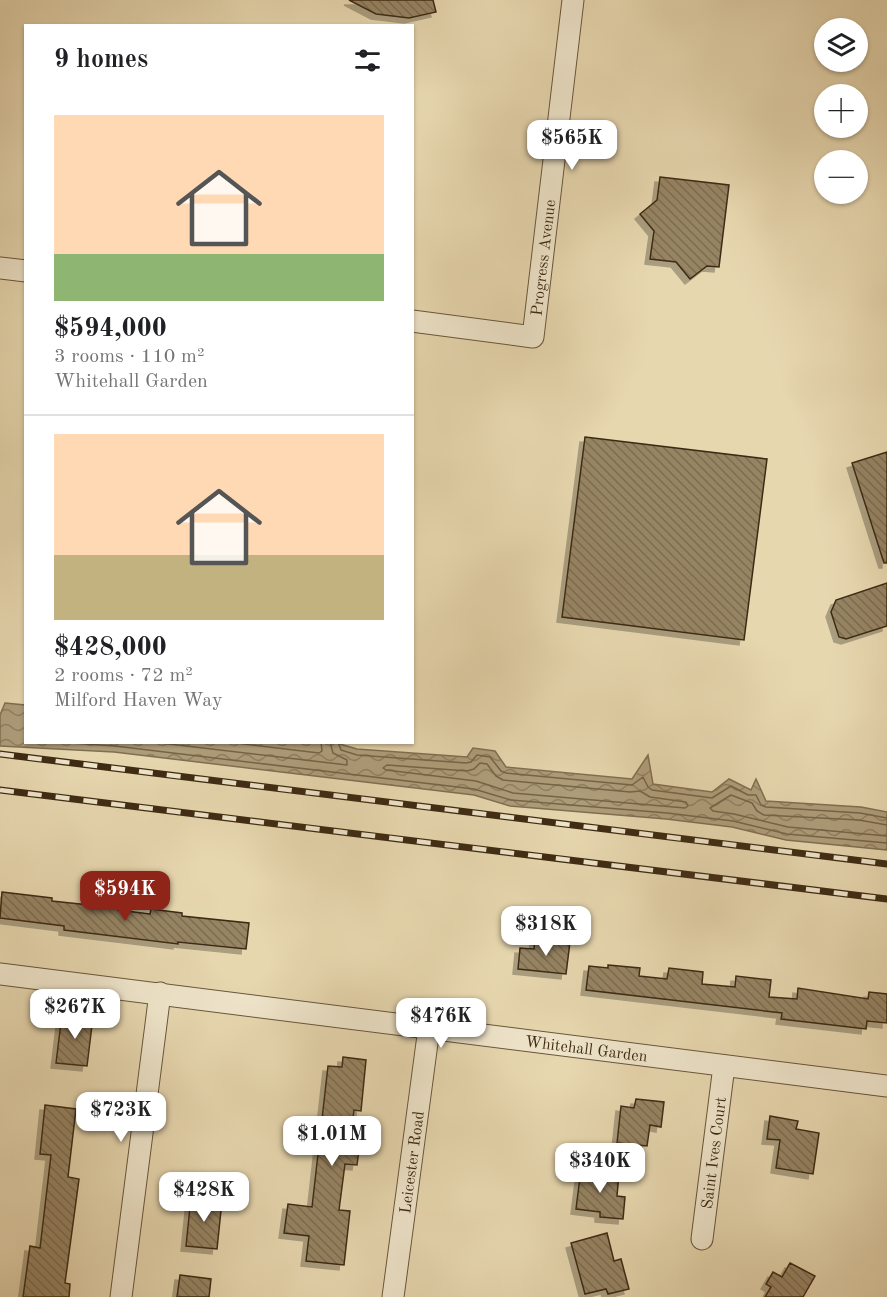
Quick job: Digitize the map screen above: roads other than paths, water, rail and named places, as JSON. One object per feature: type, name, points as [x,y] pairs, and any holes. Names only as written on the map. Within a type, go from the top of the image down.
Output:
[{"type":"street","name":"Progress Avenue","points":[[414,321],[533,337],[573,0]]},
{"type":"street","points":[[0,268],[24,271]]},
{"type":"street","name":"Whitehall Garden","points":[[0,974],[887,1086]]},
{"type":"street","points":[[121,1297],[160,993]]},
{"type":"street","name":"Leicester Road","points":[[393,1297],[429,1028]]},
{"type":"street","name":"Saint Ives Court","points":[[702,1239],[724,1066]]},
{"type":"water","points":[[5,703],[24,705],[24,744],[340,744],[357,749],[467,757],[473,748],[495,751],[506,767],[632,779],[648,755],[653,784],[712,792],[729,779],[751,790],[756,779],[766,801],[861,807],[887,812],[887,850],[786,840],[732,827],[666,819],[510,806],[474,795],[114,752],[0,746],[0,715]]},
{"type":"railway","points":[[0,754],[887,864]]},
{"type":"railway","points":[[0,790],[887,899]]}]
